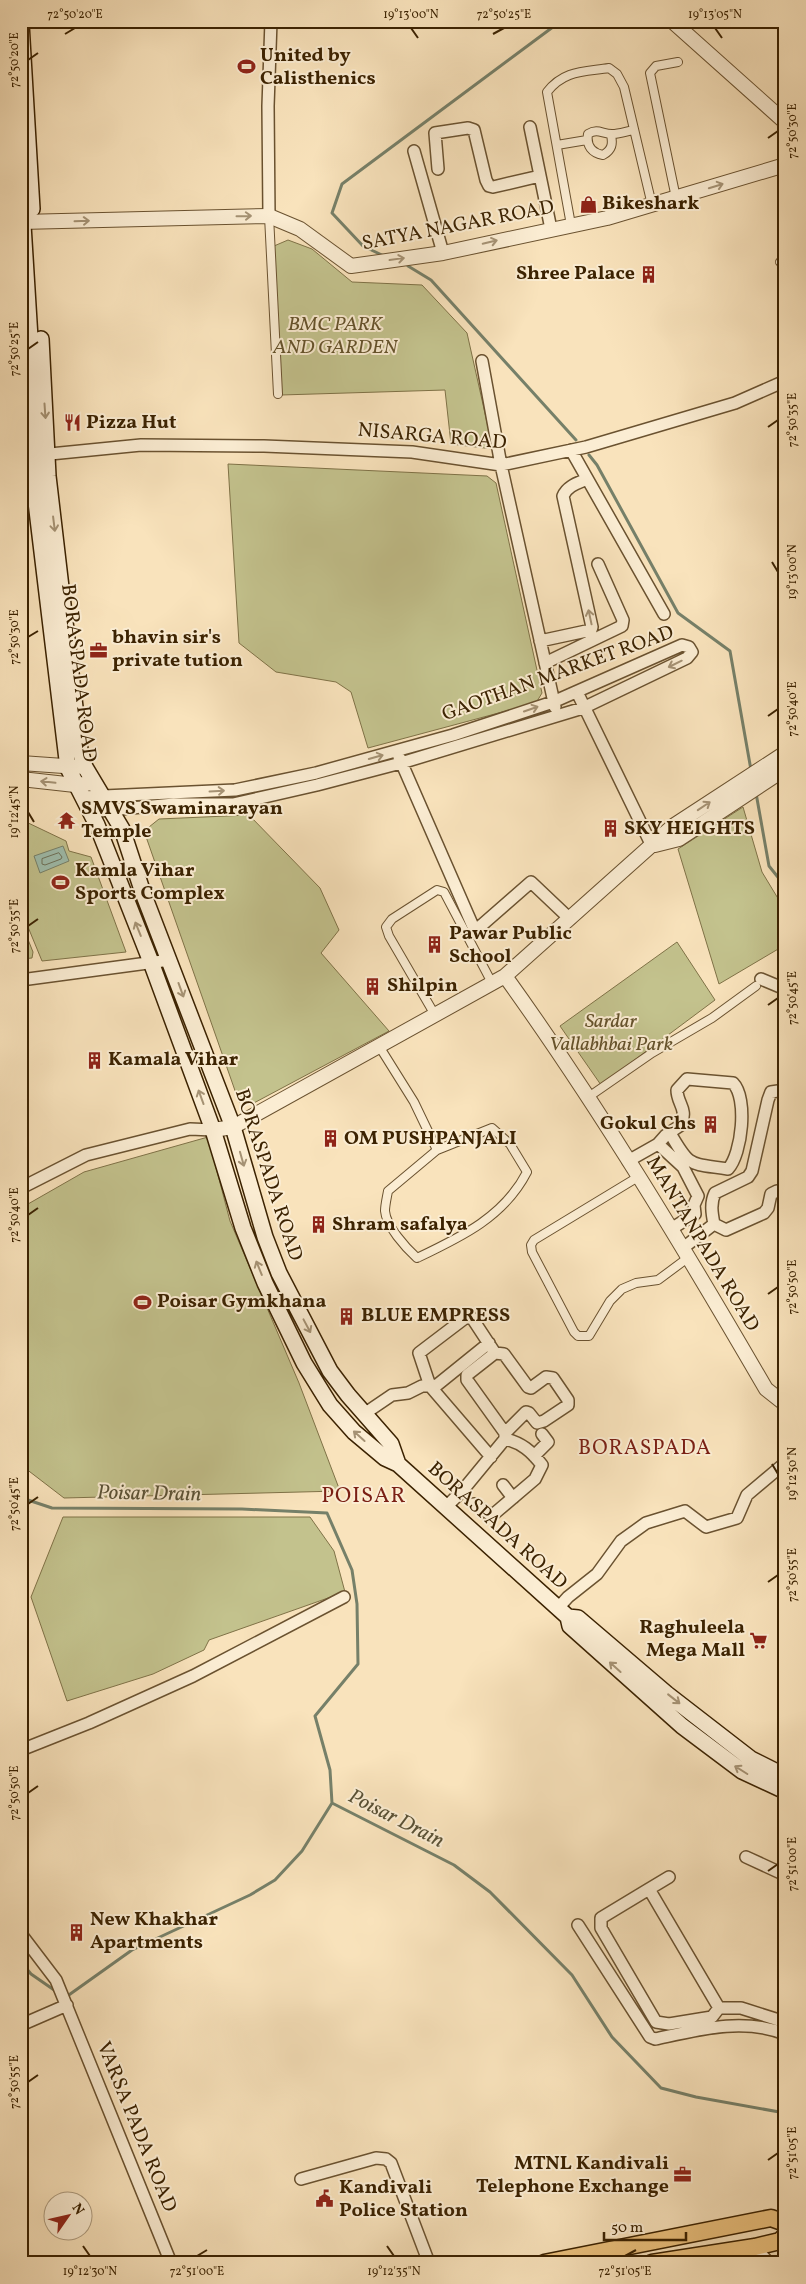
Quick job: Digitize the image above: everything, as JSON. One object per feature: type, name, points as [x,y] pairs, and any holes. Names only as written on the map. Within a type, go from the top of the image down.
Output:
[{"type":"main road","name":"BORASPADA ROAD","points":[[21,23],[26,223],[27,390],[41,455]]},
{"type":"main road","name":"BORASPADA ROAD","points":[[21,192],[26,223],[41,455],[34,476],[68,768],[78,791],[97,825],[151,962],[213,1130],[243,1228],[265,1284],[311,1375],[330,1404],[354,1432],[385,1458],[398,1464],[446,1506],[563,1613],[570,1626],[682,1726],[742,1771],[785,1791]]},
{"type":"main road","name":"BORASPADA ROAD","points":[[34,476],[80,750],[85,767],[122,829],[144,893],[233,1127],[265,1237],[279,1273],[328,1366],[364,1414],[391,1444],[398,1464]]},
{"type":"main road","points":[[311,1375],[328,1366]]},
{"type":"main road","name":"BORASPADA ROAD","points":[[563,1613],[578,1618],[668,1694],[751,1759],[785,1776]]},
{"type":"main road","points":[[544,2263],[771,2218],[785,2223]]},
{"type":"main road","points":[[652,2263],[691,2260],[780,2241],[785,2236]]},
{"type":"street","points":[[271,21],[268,106],[269,216],[278,394]]},
{"type":"street","points":[[672,21],[785,122]]},
{"type":"street","points":[[676,198],[650,73],[656,66],[678,62]]},
{"type":"street","points":[[571,225],[548,92],[554,83],[564,75],[609,68],[617,74],[624,87],[652,205]]},
{"type":"street","points":[[530,127],[551,229]]},
{"type":"street","points":[[438,169],[435,133],[468,128],[474,130],[486,180],[490,186],[494,187],[540,176]]},
{"type":"street","points":[[611,135],[612,143],[609,151],[603,155],[595,154],[587,140],[588,134],[594,131],[603,131],[611,135],[634,130]]},
{"type":"street","points":[[557,146],[587,140]]},
{"type":"street","points":[[414,151],[443,253]]},
{"type":"street","name":"SATYA NAGAR ROAD","points":[[26,223],[269,216],[300,230],[351,266],[443,253],[607,218],[785,165]]},
{"type":"street","points":[[482,361],[501,465],[553,702],[558,715]]},
{"type":"street","name":"NISARGA ROAD","points":[[41,455],[141,444],[264,446],[412,452],[501,465],[571,450],[735,403],[785,381]]},
{"type":"street","points":[[571,450],[664,614]]},
{"type":"street","points":[[540,641],[591,630],[592,626],[563,496],[565,491],[571,486],[587,479]]},
{"type":"street","points":[[545,663],[622,626],[623,620],[598,564]]},
{"type":"street","name":"GAOTHAN MARKET ROAD","points":[[21,779],[78,791],[98,789],[185,799],[233,804],[274,795],[339,773],[397,751],[453,735],[553,702],[682,645],[689,647],[692,652],[687,658],[583,708],[401,763],[339,773],[271,783],[185,799],[89,812]]},
{"type":"street","points":[[577,692],[583,708],[652,846]]},
{"type":"street","points":[[397,751],[475,931],[531,882],[570,918]]},
{"type":"street","points":[[21,1188],[86,1155],[190,1129],[213,1130],[233,1127],[499,980],[673,826],[779,768],[785,753]]},
{"type":"street","points":[[21,762],[68,768],[85,767]]},
{"type":"street","points":[[271,783],[274,795]]},
{"type":"street","points":[[435,1015],[389,936],[386,927],[392,919],[438,890],[444,892],[499,980]]},
{"type":"street","points":[[21,980],[170,960]]},
{"type":"street","name":"MANTANPADA ROAD","points":[[499,980],[587,1098],[684,1250],[766,1389],[785,1404]]},
{"type":"street","points":[[587,1098],[652,1053],[712,1018],[758,982],[785,989]]},
{"type":"street","points":[[379,1046],[414,1102],[437,1150]]},
{"type":"street","points":[[628,1162],[658,1144],[670,1133],[679,1128],[684,1118],[684,1110],[677,1096],[677,1090],[687,1079],[733,1083],[738,1088],[742,1107],[739,1139],[734,1163],[728,1169],[695,1164],[689,1161],[684,1157],[670,1133]]},
{"type":"street","points":[[710,1227],[715,1193],[748,1177],[752,1171],[771,1092],[785,1090]]},
{"type":"street","points":[[492,1128],[510,1144],[527,1172],[517,1191],[483,1224],[417,1258],[407,1249],[393,1230],[385,1212],[388,1191],[437,1150],[492,1128]]},
{"type":"street","points":[[658,1144],[683,1167],[698,1196],[694,1205],[695,1214],[671,1229]]},
{"type":"street","points":[[638,1177],[534,1240],[531,1245],[532,1252],[574,1332],[578,1336],[588,1336],[610,1301],[622,1289],[636,1283],[658,1280],[700,1230],[710,1227],[726,1230],[764,1212],[768,1208],[771,1194],[777,1191],[785,1192]]},
{"type":"street","points":[[446,1506],[464,1490],[491,1456],[505,1436],[526,1412],[537,1423],[568,1405],[568,1400],[552,1378],[546,1376],[531,1388],[528,1387],[504,1354],[492,1348],[472,1318],[465,1318],[419,1353],[430,1386],[491,1456]]},
{"type":"street","points":[[364,1414],[392,1395],[408,1393],[422,1386],[437,1385],[492,1348]]},
{"type":"street","points":[[474,1504],[491,1515],[535,1479],[542,1465],[520,1443],[505,1436],[467,1380],[467,1374],[492,1348]]},
{"type":"street","points":[[534,1456],[548,1442],[542,1434]]},
{"type":"street","points":[[563,1613],[568,1597],[597,1574],[621,1541],[646,1523],[685,1511],[706,1528],[737,1518],[747,1495],[785,1463]]},
{"type":"street","points":[[503,1485],[513,1498]]},
{"type":"street","points":[[21,1750],[89,1723],[193,1676],[344,1597]]},
{"type":"street","points":[[746,1857],[785,1874]]},
{"type":"street","points":[[669,1877],[602,1918],[601,1928],[656,2022],[669,2024],[712,2017],[719,2008]]},
{"type":"street","points":[[649,1889],[719,2008]]},
{"type":"street","points":[[578,1925],[650,2037],[655,2040],[712,2028],[744,2025],[760,2026],[785,2034]]},
{"type":"street","name":"VARSA PADA ROAD","points":[[21,1934],[56,1980],[171,2263]]},
{"type":"street","points":[[21,2025],[67,2005]]},
{"type":"street","points":[[719,2008],[741,2008],[785,2022]]},
{"type":"street","points":[[301,2179],[376,2158],[386,2159],[391,2164],[429,2263]]},
{"type":"street","points":[[755,2247],[770,2263]]},
{"type":"green space","name":"BMC PARK AND GARDEN","points":[[288,240],[312,249],[352,282],[422,285],[467,333],[493,449],[451,444],[445,390],[281,395],[274,246]]},
{"type":"green space","points":[[228,464],[487,476],[496,483],[542,693],[536,703],[368,748],[351,692],[336,682],[276,672],[239,643]]},
{"type":"green space","points":[[743,807],[762,872],[785,910],[785,945],[719,984],[678,849]]},
{"type":"green space","points":[[249,815],[320,888],[339,930],[321,953],[389,1031],[252,1104],[239,1102],[144,831],[159,819]]},
{"type":"green space","name":"Kamla Vihar Sports Complex","points":[[22,820],[66,841],[69,851],[91,857],[126,952],[42,961],[21,910]]},
{"type":"green space","points":[[21,922],[33,952],[32,958],[21,959]]},
{"type":"green space","name":"Sardar Vallabhbai Park","points":[[677,942],[715,1000],[601,1085],[560,1026]]},
{"type":"green space","name":"Poisar Gymkhana","points":[[208,1137],[230,1221],[299,1383],[340,1491],[64,1498],[21,1465],[21,1208],[84,1172]]},
{"type":"green space","points":[[63,1517],[310,1517],[334,1551],[345,1592],[209,1640],[204,1650],[153,1674],[67,1701],[31,1597]]},
{"type":"water","points":[[63,846],[69,861],[40,873],[34,856]]},
{"type":"waterway","points":[[384,256],[363,246],[332,213],[342,184],[561,21]]},
{"type":"waterway","points":[[408,266],[431,280],[576,440]]},
{"type":"waterway","points":[[589,455],[597,465],[678,613],[730,651],[751,770]]},
{"type":"waterway","points":[[756,793],[769,866],[785,886]]},
{"type":"waterway","name":"Poisar Drain","points":[[21,1495],[28,1500],[52,1508],[242,1509],[327,1513],[352,1570],[357,1604],[358,1664],[315,1716],[330,1770],[332,1803],[454,1865],[490,1892],[572,1975],[612,2037],[661,2088],[696,2097],[785,2113]]},
{"type":"waterway","points":[[21,1551],[28,1500]]},
{"type":"waterway","points":[[66,1997],[132,1950],[250,1895],[275,1880],[302,1851],[332,1803]]},
{"type":"waterway","points":[[21,1962],[31,1974],[57,1992]]},
{"type":"place","name":"United by Calisthenics","points":[[246,67]]},
{"type":"place","name":"Bikeshark","points":[[588,204]]},
{"type":"place","name":"Shree Palace","points":[[649,274]]},
{"type":"place","name":"Pizza Hut","points":[[72,423]]},
{"type":"place","name":"bhavin sir's private tution","points":[[98,650]]},
{"type":"place","name":"SMVS Swaminarayan Temple","points":[[67,821]]},
{"type":"place","name":"SKY HEIGHTS","points":[[610,829]]},
{"type":"place","name":"Kamla Vihar Sports Complex","points":[[61,883]]},
{"type":"place","name":"Pawar Public School","points":[[435,945]]},
{"type":"place","name":"Shilpin","points":[[373,986]]},
{"type":"place","name":"Kamala Vihar","points":[[94,1060]]},
{"type":"place","name":"Gokul Chs","points":[[710,1124]]},
{"type":"place","name":"OM PUSHPANJALI","points":[[330,1139]]},
{"type":"place","name":"Shram safalya","points":[[318,1225]]},
{"type":"place","name":"Poisar Gymkhana","points":[[143,1302]]},
{"type":"place","name":"BLUE EMPRESS","points":[[347,1316]]},
{"type":"place","name":"Raghuleela Mega Mall","points":[[759,1640]]},
{"type":"place","name":"New Khakhar Apartments","points":[[76,1932]]},
{"type":"place","name":"MTNL Kandivali Telephone Exchange","points":[[683,2175]]},
{"type":"place","name":"Kandivali Police Station","points":[[325,2199]]},
{"type":"district","name":"BORASPADA","points":[[645,1448]]},
{"type":"district","name":"POISAR","points":[[364,1496]]}]
